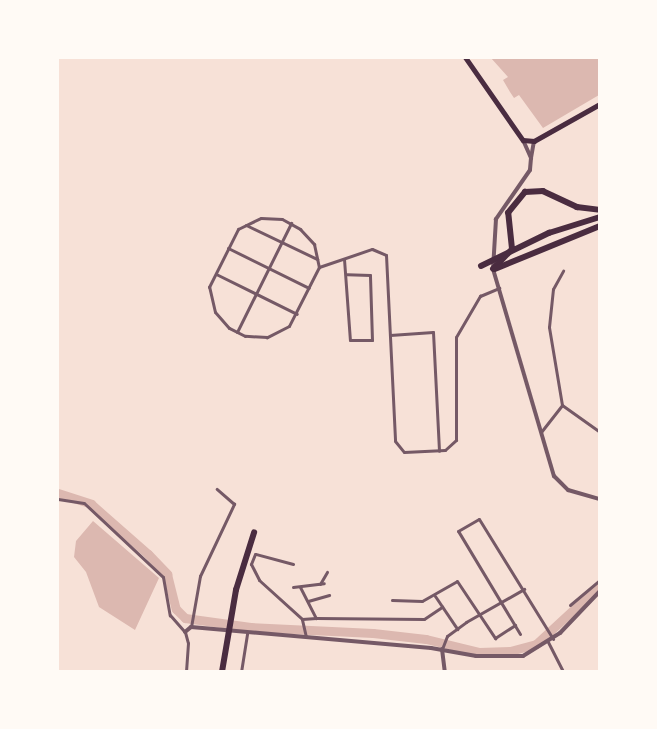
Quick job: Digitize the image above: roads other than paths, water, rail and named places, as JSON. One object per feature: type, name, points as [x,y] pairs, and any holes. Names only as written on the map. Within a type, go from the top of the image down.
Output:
[{"type":"highway","points":[[493,269],[512,249],[508,213],[525,192],[544,191],[577,207],[600,210]]},
{"type":"highway","points":[[481,266],[518,246],[600,217]]},
{"type":"highway","points":[[493,269],[600,226]]},
{"type":"highway","points":[[222,672],[230,616],[254,533]]},
{"type":"main road","points":[[466,58],[523,140],[534,141],[600,104]]},
{"type":"street","points":[[523,140],[531,158]]},
{"type":"street","points":[[534,141],[530,170],[496,219],[493,269],[551,469],[560,483],[600,499]]},
{"type":"street","points":[[261,218],[291,224],[314,244],[319,267],[297,314],[289,326],[267,337],[237,332],[215,312],[209,287],[228,248],[245,224],[261,218]]},
{"type":"street","points":[[245,224],[317,259]]},
{"type":"street","points":[[237,332],[291,224]]},
{"type":"street","points":[[228,248],[309,288]]},
{"type":"street","points":[[319,267],[376,248],[386,255],[397,447],[408,452],[439,450],[451,446],[458,431],[456,337],[480,296],[498,288]]},
{"type":"street","points":[[344,259],[347,274],[350,340],[372,340],[370,275],[347,274]]},
{"type":"street","points":[[563,270],[553,289],[549,327],[562,405],[600,432]]},
{"type":"street","points":[[216,274],[297,314]]},
{"type":"street","points":[[390,335],[433,332],[439,450]]},
{"type":"street","points":[[541,432],[562,405]]},
{"type":"street","points":[[185,632],[191,625],[200,576],[234,504],[217,489]]},
{"type":"street","points":[[58,499],[84,503],[157,569],[166,587],[170,615],[185,632],[186,671]]},
{"type":"street","points":[[520,634],[458,531],[479,519],[524,589],[551,637]]},
{"type":"street","points":[[293,564],[255,554],[252,564],[259,580],[302,619],[305,635]]},
{"type":"street","points":[[293,587],[322,584],[327,572]]},
{"type":"street","points":[[570,605],[600,580]]},
{"type":"street","points":[[392,600],[422,601],[435,596],[457,581],[495,638],[515,625]]},
{"type":"street","points":[[300,587],[316,618]]},
{"type":"street","points":[[445,672],[442,647],[446,639],[478,614],[524,589]]},
{"type":"street","points":[[191,625],[247,632],[442,647],[512,657],[532,653],[548,642],[600,591]]},
{"type":"street","points":[[308,601],[330,595]]},
{"type":"street","points":[[435,596],[457,629]]},
{"type":"street","points":[[302,619],[335,614],[424,619],[442,607]]},
{"type":"street","points":[[241,672],[247,632]]},
{"type":"street","points":[[548,642],[563,672]]},
{"type":"waterway","points":[[58,493],[91,504],[148,554],[167,574],[176,609],[185,618],[250,627],[373,633],[426,639],[479,652],[510,651],[536,644],[600,585]]}]
